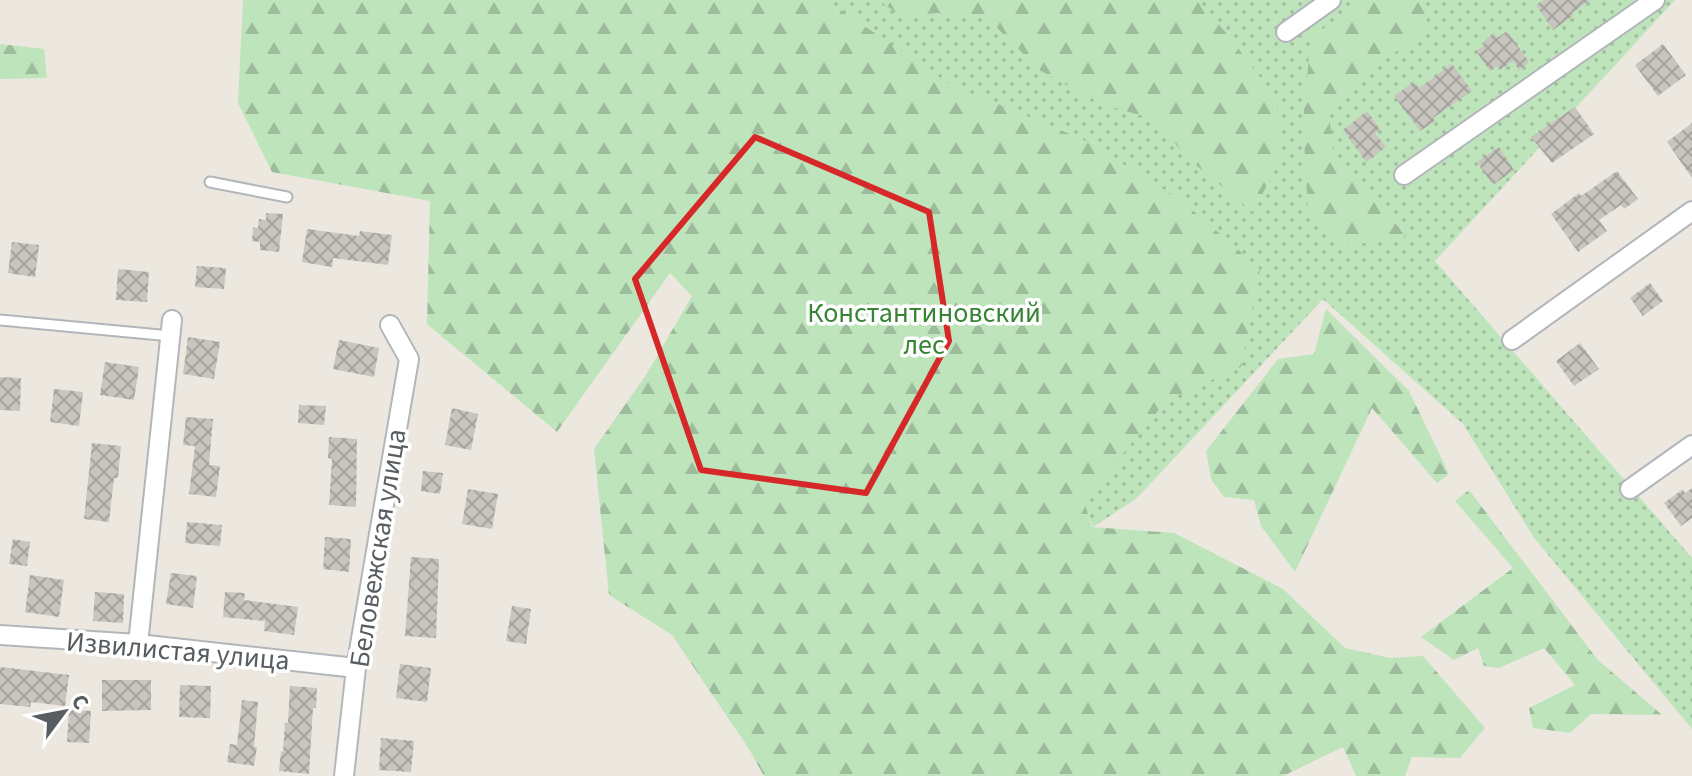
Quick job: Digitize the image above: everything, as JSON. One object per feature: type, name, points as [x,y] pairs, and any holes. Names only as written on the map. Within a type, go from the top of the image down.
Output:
[{"type":"street","points":[[1286,32],[1331,0]]},
{"type":"street","points":[[1404,175],[1655,0]]},
{"type":"street","points":[[1512,340],[1692,211]]},
{"type":"street","name":"Беловежская улица","points":[[344,776],[356,668],[409,359],[390,325]]},
{"type":"street","points":[[138,644],[172,328]]},
{"type":"street","points":[[1630,489],[1692,445]]},
{"type":"street","name":"Извилистая улица","points":[[0,635],[138,644],[356,668]]},
{"type":"lane","points":[[210,182],[287,197]]},
{"type":"lane","points":[[0,320],[172,328]]},
{"type":"highlighted area","points":[[755,137],[929,212],[949,341],[866,493],[701,470],[635,279]]},
{"type":"green space","name":"Константиновский лес","points":[[243,0],[826,0],[950,84],[1082,139],[1180,199],[1260,269],[1241,367],[1167,400],[1084,501],[1092,527],[1174,533],[1283,589],[1345,648],[1390,658],[1423,656],[1485,728],[1460,758],[1412,757],[1405,776],[1356,776],[1343,747],[1283,776],[764,776],[672,635],[609,595],[594,449],[646,375],[692,296],[670,273],[557,432],[427,324],[430,201],[272,172],[238,103]]},
{"type":"green space","points":[[826,0],[1675,0],[1435,261],[1692,558],[1692,729],[1535,539],[1463,424],[1323,299],[1136,499],[1093,527],[1083,501],[1167,400],[1241,366],[1082,139],[950,85]]},
{"type":"green space","points":[[882,0],[1197,0],[1277,99],[1280,160],[1253,212],[1190,160],[1153,119],[1102,104],[1041,71],[988,19],[938,13],[901,16]]},
{"type":"green space","points":[[1366,0],[1424,0],[1428,30],[1382,61],[1329,115],[1334,159],[1367,186],[1406,237],[1337,247],[1308,212],[1303,121],[1311,37]]},
{"type":"green space","points":[[0,44],[44,49],[47,78],[0,79]]},
{"type":"green space","points":[[1326,309],[1409,391],[1449,474],[1437,483],[1372,408],[1295,572],[1261,526],[1254,500],[1224,497],[1211,479],[1206,451],[1278,359],[1314,354]]},
{"type":"green space","points":[[1469,490],[1597,659],[1662,715],[1591,714],[1570,733],[1533,728],[1529,708],[1575,685],[1544,648],[1499,668],[1484,666],[1478,648],[1454,660],[1421,637],[1513,568],[1455,501]]},
{"type":"building","points":[[1544,0],[1590,0],[1553,30],[1536,5]]},
{"type":"building","points":[[1507,31],[1529,62],[1519,70],[1513,61],[1500,70],[1497,66],[1490,71],[1476,51],[1494,33],[1497,38]]},
{"type":"building","points":[[1663,44],[1686,75],[1658,96],[1635,65]]},
{"type":"building","points":[[1452,64],[1472,91],[1420,131],[1394,96],[1414,82],[1419,88]]},
{"type":"building","points":[[1575,107],[1594,134],[1552,163],[1531,137]]},
{"type":"building","points":[[1367,111],[1380,129],[1375,133],[1386,147],[1366,162],[1343,130]]},
{"type":"building","points":[[1692,123],[1692,178],[1667,142]]},
{"type":"building","points":[[1499,147],[1514,170],[1493,185],[1477,162]]},
{"type":"building","points":[[1617,171],[1638,199],[1624,209],[1621,205],[1599,220],[1607,231],[1578,252],[1551,214]]},
{"type":"building","points":[[266,213],[283,214],[279,252],[260,250],[260,242],[252,241],[253,227],[258,228],[259,219],[266,220]]},
{"type":"building","points":[[307,229],[359,236],[360,231],[392,235],[388,265],[333,258],[332,267],[302,262]]},
{"type":"building","points":[[12,242],[39,245],[35,277],[8,273]]},
{"type":"building","points":[[197,266],[226,268],[224,289],[195,287]]},
{"type":"building","points":[[118,269],[149,272],[147,302],[116,300]]},
{"type":"building","points":[[1650,283],[1663,301],[1643,316],[1630,298]]},
{"type":"building","points":[[188,337],[220,342],[214,379],[183,374]]},
{"type":"building","points":[[339,340],[379,348],[374,377],[333,369]]},
{"type":"building","points":[[1580,343],[1599,369],[1574,386],[1556,361]]},
{"type":"building","points":[[105,362],[139,367],[134,400],[100,395]]},
{"type":"building","points":[[0,377],[21,378],[20,411],[0,410]]},
{"type":"building","points":[[54,389],[83,392],[79,426],[50,422]]},
{"type":"building","points":[[299,405],[326,406],[324,425],[298,423]]},
{"type":"building","points":[[452,408],[478,414],[471,450],[445,445]]},
{"type":"building","points":[[186,417],[213,419],[209,465],[220,466],[216,497],[189,494],[195,446],[183,445]]},
{"type":"building","points":[[329,437],[357,439],[356,507],[329,505],[332,459],[328,458]]},
{"type":"building","points":[[92,443],[121,446],[109,522],[84,519]]},
{"type":"building","points":[[423,471],[443,473],[440,494],[421,491]]},
{"type":"building","points":[[1692,488],[1692,518],[1681,526],[1664,503],[1683,489],[1685,493]]},
{"type":"building","points":[[468,489],[498,494],[492,529],[462,524]]},
{"type":"building","points":[[187,522],[222,525],[220,546],[185,543]]},
{"type":"building","points":[[325,537],[351,539],[349,572],[323,569]]},
{"type":"building","points":[[13,539],[30,542],[27,566],[9,564]]},
{"type":"building","points":[[411,557],[439,559],[436,638],[405,636]]},
{"type":"building","points":[[171,573],[197,576],[193,608],[166,604]]},
{"type":"building","points":[[30,575],[64,580],[59,617],[25,612]]},
{"type":"building","points":[[95,592],[124,594],[123,623],[93,621]]},
{"type":"building","points":[[225,592],[245,593],[244,600],[298,607],[294,635],[264,631],[265,621],[223,617]]},
{"type":"building","points":[[512,606],[531,609],[526,644],[506,641]]},
{"type":"building","points":[[400,664],[431,668],[427,702],[396,698]]},
{"type":"building","points":[[0,667],[69,675],[65,706],[31,702],[30,707],[0,704]]},
{"type":"building","points":[[102,680],[151,680],[151,710],[102,711]]},
{"type":"building","points":[[180,685],[211,686],[210,718],[179,717]]},
{"type":"building","points":[[290,686],[317,688],[309,774],[279,771],[285,723],[288,723]]},
{"type":"building","points":[[242,700],[258,702],[254,766],[227,762],[230,744],[237,745]]},
{"type":"building","points":[[69,710],[91,711],[89,743],[67,742]]},
{"type":"building","points":[[381,738],[414,741],[411,772],[379,770]]}]
